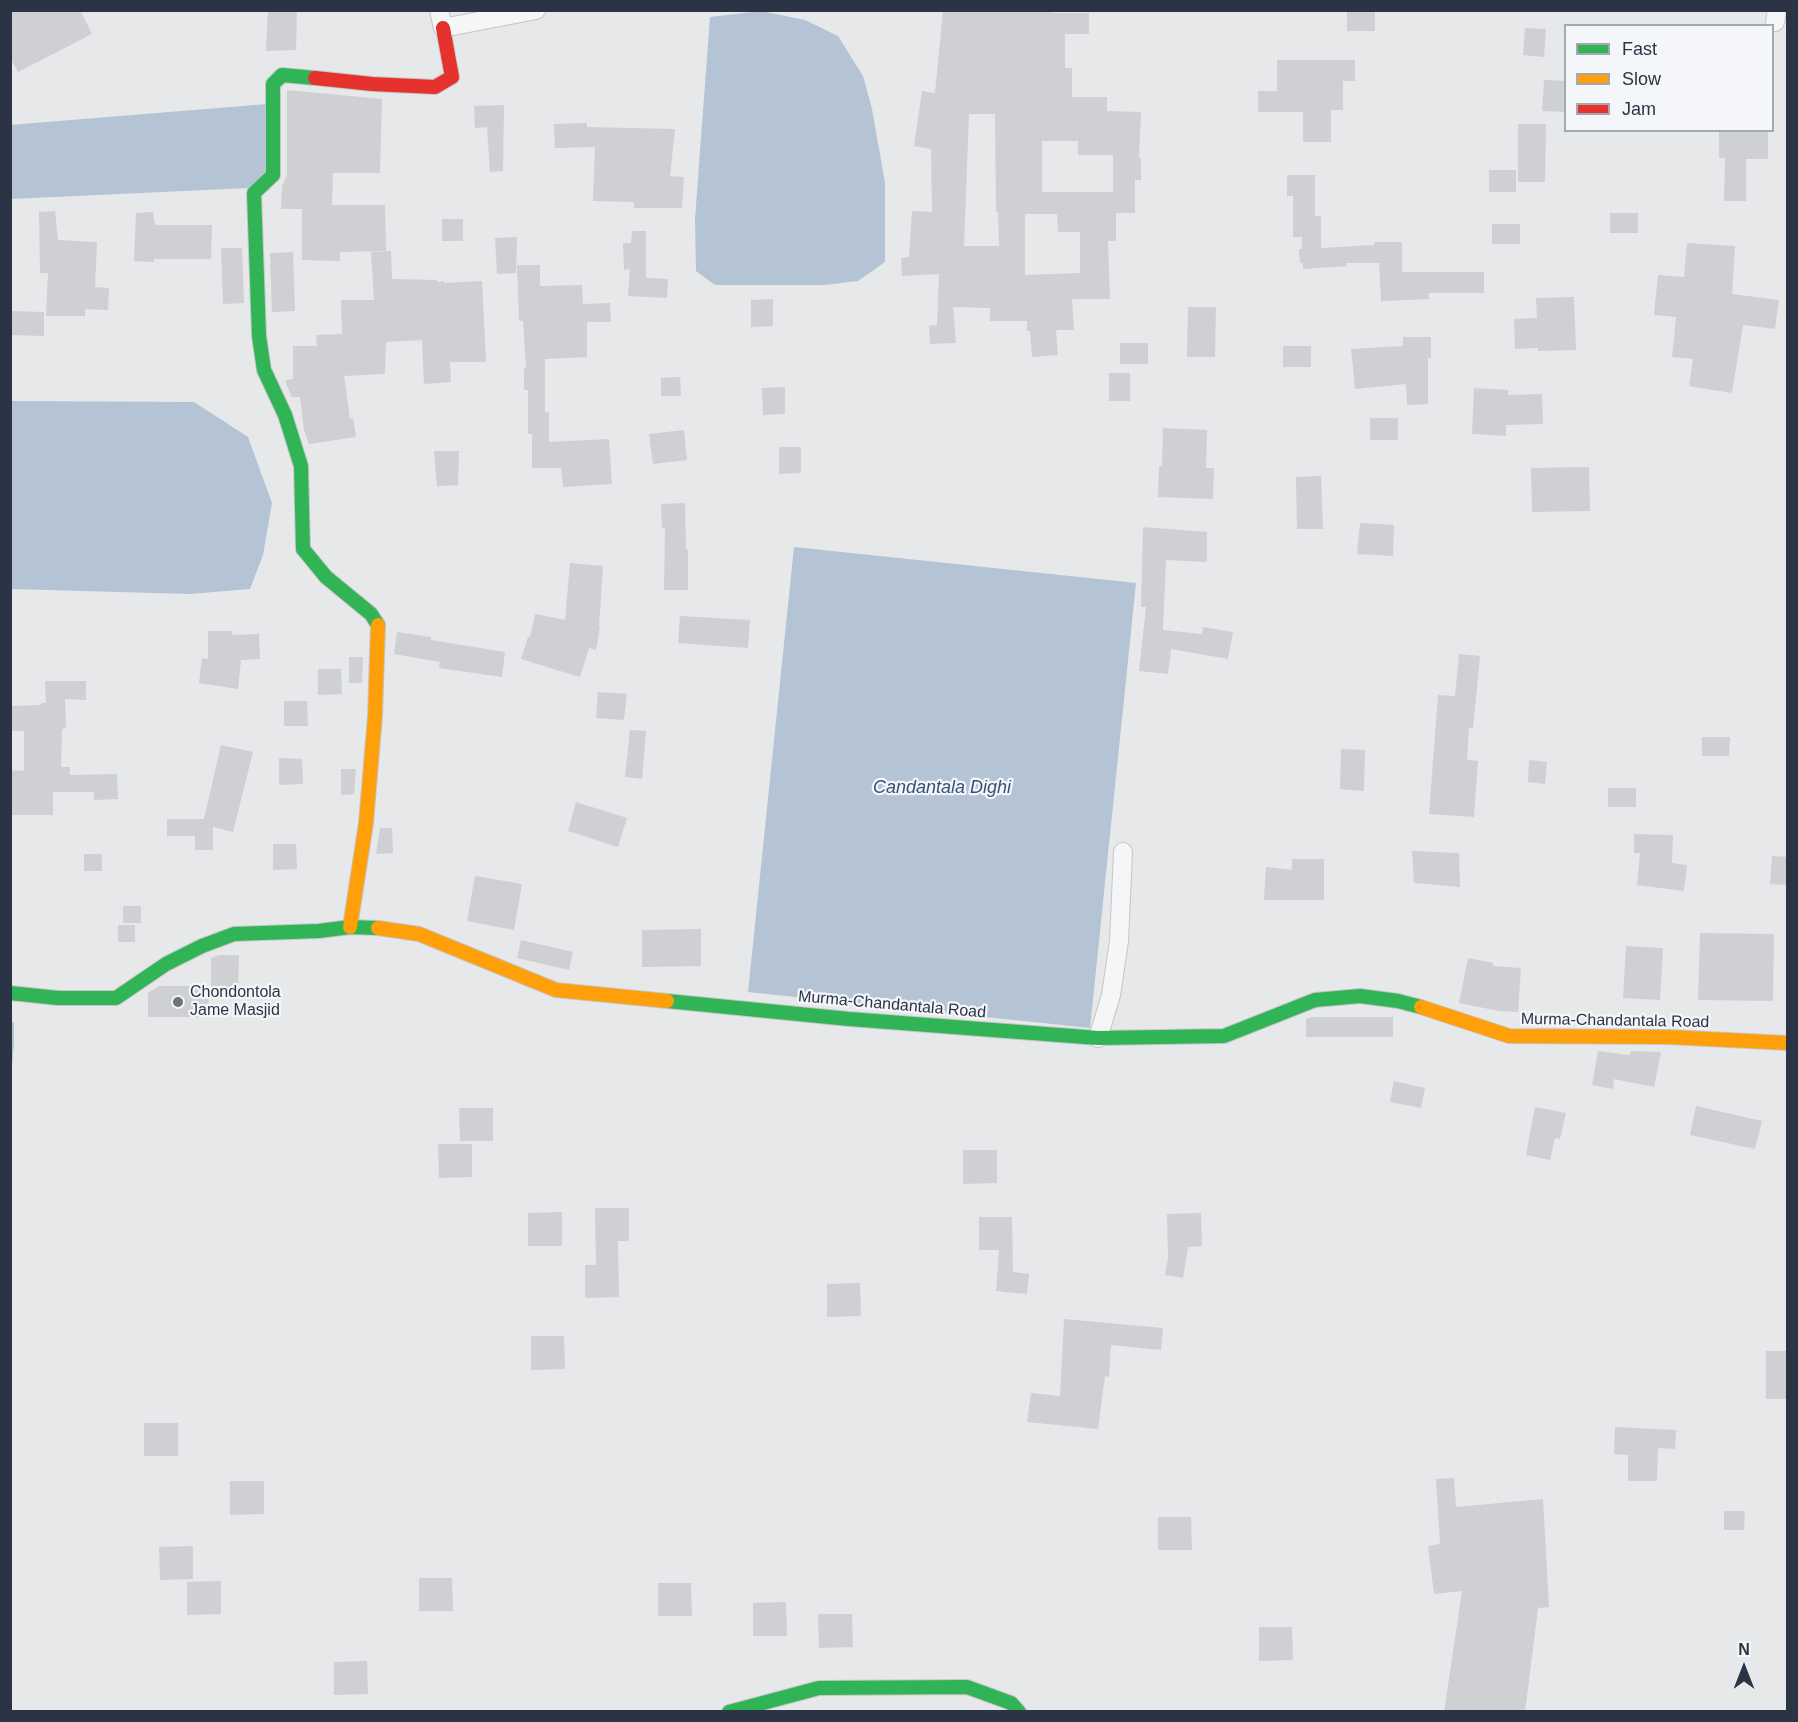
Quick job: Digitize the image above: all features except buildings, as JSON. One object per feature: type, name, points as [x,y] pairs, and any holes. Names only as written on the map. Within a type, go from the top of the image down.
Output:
[{"type":"street","points":[[350,927],[366,824],[375,716],[379,627],[371,614],[326,577],[303,549],[301,466],[285,415],[264,370],[259,336],[254,193],[273,175],[273,84],[282,75],[372,84],[435,87],[452,77],[441,19],[536,10]]},
{"type":"street","points":[[1098,1038],[1111,995],[1119,941],[1123,852]]},
{"type":"street","name":"Murma-Chandantala Road","points":[[10,993],[58,998],[116,998],[166,964],[202,946],[234,934],[319,931],[350,927],[383,928],[418,934],[556,990],[849,1019],[1098,1038],[1224,1036],[1315,1000],[1359,996],[1398,1001],[1509,1036],[1668,1037],[1788,1043]]},
{"type":"street","points":[[729,1712],[819,1688],[921,1687],[967,1687],[1011,1704],[1019,1712]]},
{"type":"water","points":[[761,11],[805,20],[838,36],[863,76],[872,109],[885,183],[885,262],[858,281],[824,285],[715,285],[696,271],[695,219],[710,17]]},
{"type":"water","points":[[267,104],[265,173],[249,188],[11,199],[10,125]]},
{"type":"water","points":[[11,401],[194,402],[248,437],[272,503],[263,555],[250,589],[190,594],[11,589]]},
{"type":"water","name":"Candantala Dighi","points":[[794,547],[1136,583],[1090,1028],[748,992]]},
{"type":"water","points":[[11,1021],[14,1023],[14,1044],[11,1077]]},
{"type":"traffic: fast","points":[[315,78],[282,75],[273,84],[273,175],[254,193],[259,336],[264,370],[285,415],[301,466],[303,549],[326,577],[371,614],[378,625]]},
{"type":"traffic: fast","points":[[10,993],[58,998],[116,998],[166,964],[202,946],[234,934],[319,931],[350,927],[378,928]]},
{"type":"traffic: fast","points":[[667,1001],[849,1019],[1098,1038],[1224,1036],[1315,1000],[1360,996],[1398,1001],[1421,1007]]},
{"type":"traffic: fast","points":[[729,1712],[819,1688],[967,1687],[1011,1703],[1019,1712]]},
{"type":"traffic: slow","points":[[350,927],[366,823],[375,716],[378,625]]},
{"type":"traffic: slow","points":[[378,928],[419,934],[556,990],[667,1001]]},
{"type":"traffic: slow","points":[[1421,1007],[1509,1036],[1668,1037],[1788,1043]]},
{"type":"traffic: jam","points":[[315,78],[435,87],[452,77],[443,28]]},
{"type":"place","name":"Chondontola Jame Masjid","points":[[178,1002]]}]
